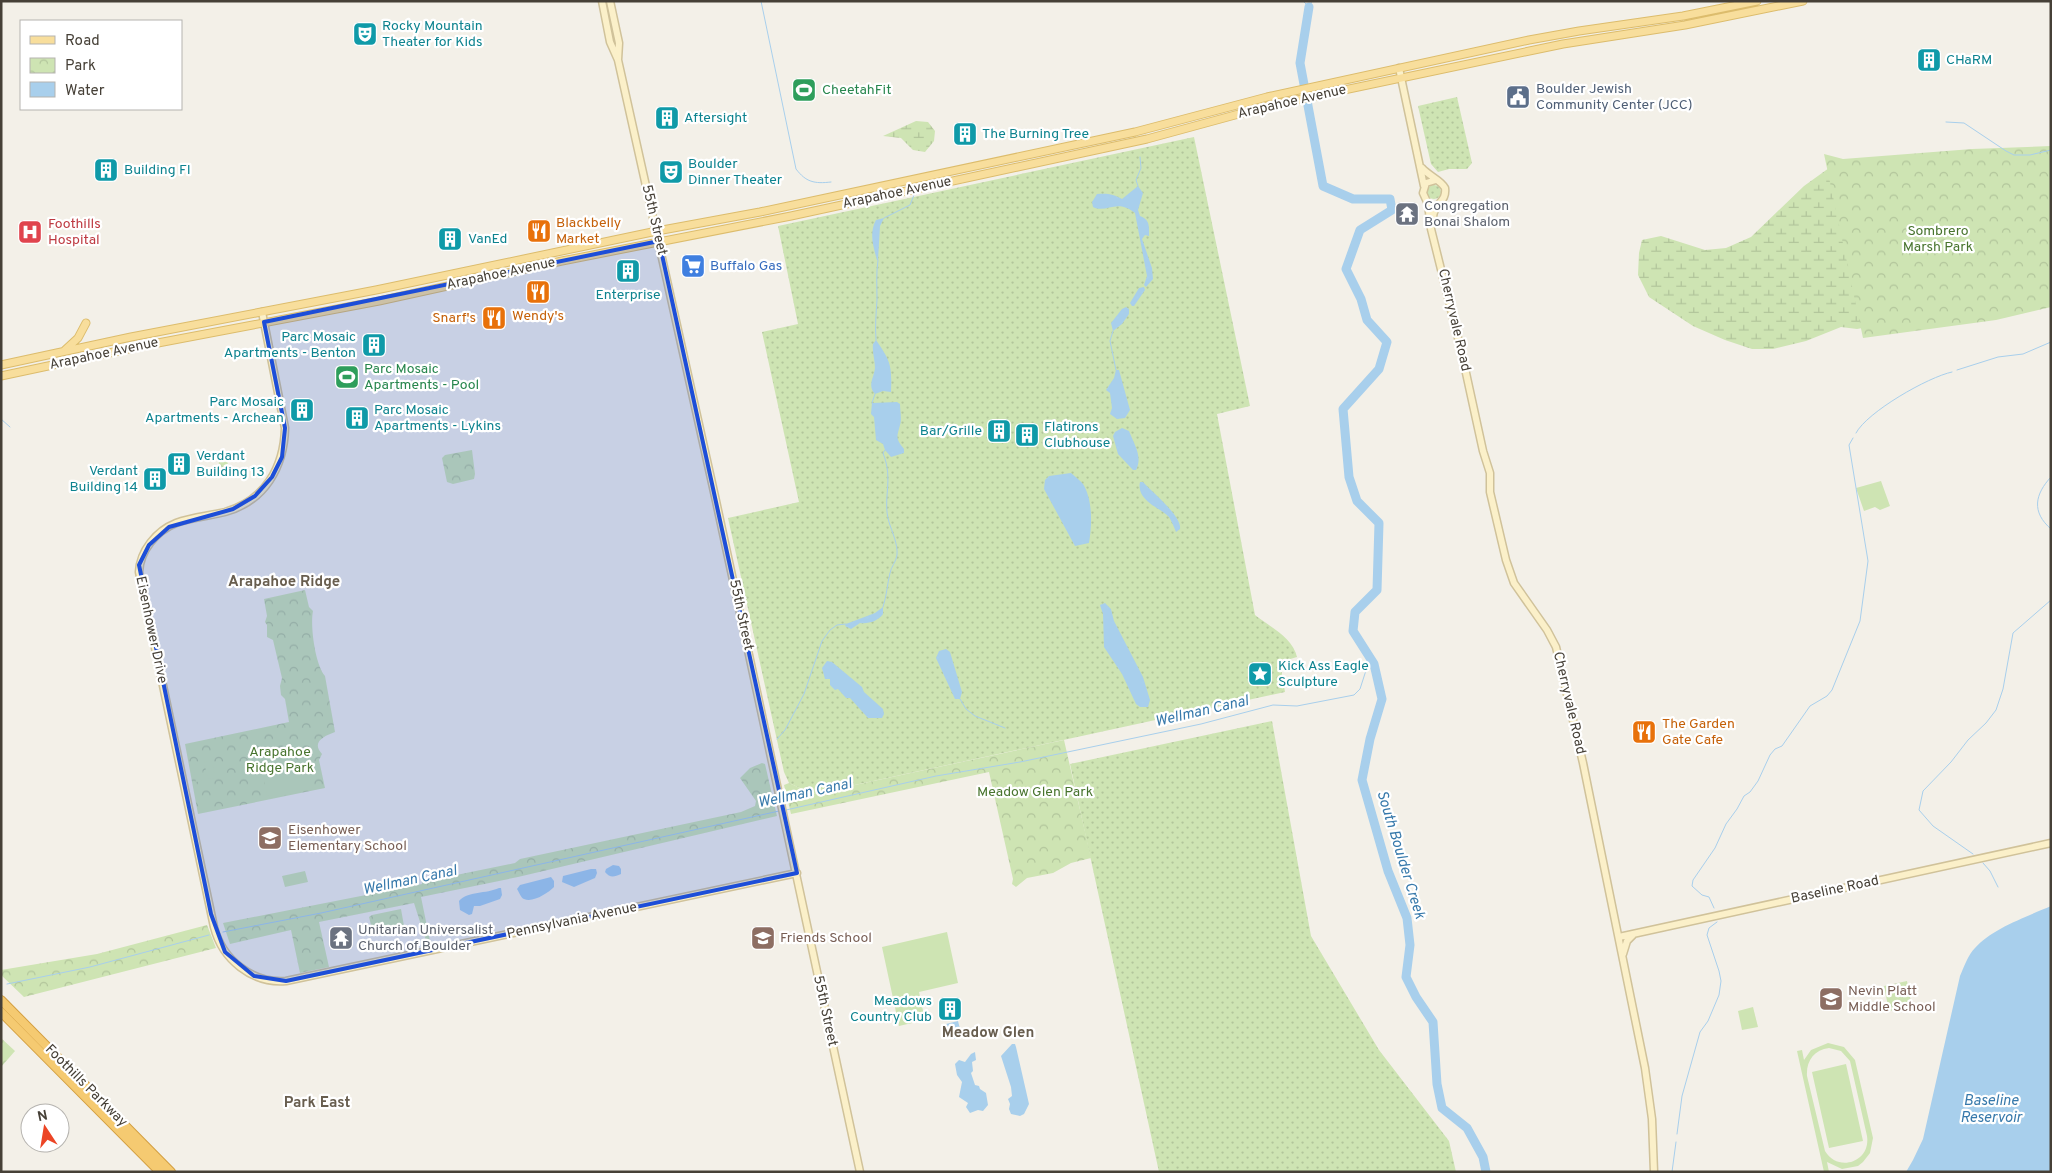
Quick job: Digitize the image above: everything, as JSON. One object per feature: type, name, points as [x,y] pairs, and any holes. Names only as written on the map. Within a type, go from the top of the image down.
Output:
[{"type":"highway","name":"Foothills Parkway","points":[[1,1000],[172,1172]]},
{"type":"highway","name":"Foothills Parkway","points":[[1,1012],[160,1172]]},
{"type":"main road","name":"Arapahoe Avenue","points":[[1,365],[657,231],[760,212],[1135,132],[1290,91],[1542,38],[1683,16],[1756,1]]},
{"type":"main road","name":"Arapahoe Avenue","points":[[1,376],[792,216],[1147,139],[1292,101],[1578,41],[1685,25],[1803,1]]},
{"type":"main road","points":[[62,352],[78,338],[86,323]]},
{"type":"street","name":"55th Street","points":[[602,1],[610,42],[618,60],[660,242],[860,1172]]},
{"type":"street","name":"55th Street","points":[[610,1],[619,43],[618,60]]},
{"type":"street","points":[[1399,68],[1419,165],[1424,186],[1423,194],[1426,200],[1433,204],[1440,202],[1446,195],[1446,188],[1419,165]]},
{"type":"street","points":[[1424,186],[1429,181],[1436,180]]},
{"type":"street","name":"Cherryvale Road","points":[[1426,200],[1482,451],[1490,473],[1490,492],[1510,574],[1523,597],[1550,634],[1559,654],[1648,1084],[1652,1119],[1654,1172]]},
{"type":"street","name":"Cherryvale Road","points":[[1437,250],[1433,217],[1434,208],[1440,202]]},
{"type":"street","name":"Eisenhower Drive","points":[[233,961],[218,942],[212,920],[139,572],[142,555],[161,532],[178,523],[225,512],[246,503],[264,487],[278,465],[284,443],[285,428],[262,312]]},
{"type":"street","name":"Baseline Road","points":[[1619,937],[2051,843]]},
{"type":"street","name":"Pennsylvania Avenue","points":[[233,961],[242,969],[261,979],[276,982],[286,981],[797,873]]},
{"type":"street","points":[[1623,958],[1625,946],[1634,934]]},
{"type":"highlighted area","points":[[659,241],[797,873],[286,981],[254,976],[225,952],[211,914],[139,565],[149,545],[169,527],[233,509],[255,496],[272,477],[282,457],[285,428],[264,322]]},
{"type":"green space","points":[[1457,97],[1472,163],[1467,169],[1449,169],[1438,172],[1431,164],[1418,106]]},
{"type":"green space","points":[[916,121],[928,122],[935,131],[934,141],[925,152],[913,150],[901,138],[883,136]]},
{"type":"green space","points":[[1194,137],[1250,406],[1217,414],[1255,615],[1291,644],[1297,657],[1280,662],[1285,692],[813,794],[789,783],[784,772],[728,518],[799,502],[762,332],[798,324],[778,226]]},
{"type":"green space","name":"Sombrero Marsh Park","points":[[2051,146],[2051,307],[1996,320],[1863,338],[1824,154],[1843,159],[1972,149]]},
{"type":"green space","points":[[1829,168],[1873,326],[1857,329],[1841,327],[1806,341],[1773,349],[1752,349],[1693,326],[1649,297],[1638,275],[1639,253],[1642,240],[1661,236],[1705,250],[1726,248],[1751,237],[1804,186]]},
{"type":"green space","points":[[1434,185],[1439,187],[1441,192],[1439,197],[1434,199],[1429,197],[1427,192],[1429,187]]},
{"type":"green space","points":[[472,450],[474,479],[453,484],[447,482],[442,458],[445,455]]},
{"type":"green space","points":[[227,460],[230,475],[218,478],[219,461]]},
{"type":"green space","points":[[1881,481],[1890,506],[1880,510],[1875,507],[1864,511],[1856,488]]},
{"type":"green space","name":"Arapahoe Ridge Park","points":[[305,590],[309,607],[313,611],[314,644],[318,663],[325,676],[335,732],[327,735],[318,743],[322,754],[319,760],[325,788],[198,814],[185,744],[289,722],[285,699],[281,695],[280,686],[282,678],[273,640],[267,637],[267,625],[265,622],[267,616],[264,599]]},
{"type":"green space","points":[[1272,721],[1311,936],[1379,1050],[1449,1141],[1456,1172],[1159,1172],[1070,764]]},
{"type":"green space","name":"Meadow Glen Park","points":[[1064,740],[1091,858],[1071,863],[1053,873],[1027,878],[1016,887],[1012,884],[1013,879],[989,772],[791,814],[784,785],[789,783],[813,794]]},
{"type":"green space","points":[[271,750],[287,753],[299,761],[308,774],[313,789],[271,798],[267,795],[259,753]]},
{"type":"green space","points":[[212,761],[215,778],[208,779],[204,762]]},
{"type":"green space","points":[[201,763],[204,780],[196,782],[193,765]]},
{"type":"green space","points":[[762,763],[765,764],[777,816],[518,877],[421,897],[431,946],[428,947],[414,903],[319,922],[329,967],[300,973],[291,930],[230,944],[223,923],[422,884],[422,882],[515,863],[520,859],[741,812],[755,806],[756,801],[740,778],[750,768]]},
{"type":"green space","points":[[305,871],[308,882],[285,887],[282,876]]},
{"type":"green space","points":[[401,909],[404,926],[390,926],[385,932],[373,933],[369,917]]},
{"type":"green space","points":[[207,925],[216,948],[24,997],[1,975],[1,970],[97,954]]},
{"type":"green space","points":[[947,932],[958,983],[919,992],[925,1020],[899,1026],[882,947]]},
{"type":"green space","points":[[1907,981],[1912,1007],[1889,1011],[1884,986]]},
{"type":"green space","points":[[1753,1007],[1758,1027],[1742,1030],[1738,1011]]},
{"type":"green space","points":[[1,1038],[15,1051],[1,1067]]},
{"type":"green space","points":[[1828,1043],[1844,1047],[1855,1060],[1873,1138],[1870,1153],[1858,1166],[1842,1169],[1827,1162],[1829,1172],[1824,1172],[1797,1051],[1802,1050],[1804,1060],[1811,1050]],"holes":[[[1829,1048],[1841,1051],[1850,1061],[1867,1136],[1867,1145],[1864,1152],[1859,1158],[1845,1163],[1831,1158],[1825,1151],[1807,1076],[1810,1061],[1819,1051]]]},
{"type":"green space","points":[[1846,1064],[1863,1141],[1829,1148],[1812,1072]]},
{"type":"water","points":[[1138,186],[1143,193],[1138,210],[1140,216],[1146,219],[1149,226],[1149,236],[1145,235],[1142,239],[1152,268],[1153,279],[1146,287],[1144,285],[1147,276],[1135,213],[1117,206],[1098,209],[1093,207],[1092,202],[1097,194],[1110,194],[1122,199]]},
{"type":"water","points":[[884,218],[880,226],[877,260],[872,235],[876,220]]},
{"type":"water","points":[[1144,287],[1145,290],[1134,306],[1132,306],[1130,303],[1139,288]]},
{"type":"water","points":[[1126,307],[1129,309],[1129,314],[1122,324],[1113,331],[1111,323],[1122,309]]},
{"type":"water","points":[[876,340],[890,364],[891,392],[883,391],[875,394],[871,388],[875,368],[873,344]]},
{"type":"water","points":[[1116,370],[1119,370],[1130,410],[1125,418],[1117,419],[1110,414],[1112,408],[1110,393],[1106,390],[1114,378]]},
{"type":"water","points":[[897,402],[900,404],[901,417],[898,437],[904,453],[891,457],[883,444],[876,440],[874,417],[871,414],[872,403]]},
{"type":"water","points":[[1122,428],[1129,431],[1137,450],[1139,460],[1136,470],[1133,470],[1118,454],[1113,436],[1115,432]]},
{"type":"water","points":[[1071,473],[1082,483],[1086,490],[1091,513],[1089,543],[1075,546],[1044,489],[1045,480],[1049,476]]},
{"type":"water","points":[[1140,482],[1143,482],[1172,511],[1180,529],[1176,532],[1169,517],[1145,499],[1140,489]]},
{"type":"water","points":[[1105,603],[1111,609],[1114,621],[1143,677],[1150,700],[1148,707],[1140,707],[1136,704],[1122,674],[1104,647],[1103,614],[1100,605]]},
{"type":"water","points":[[883,607],[883,614],[876,620],[860,623],[851,629],[845,626],[875,613]]},
{"type":"water","points":[[946,649],[950,652],[962,692],[960,699],[955,699],[936,658],[939,651]]},
{"type":"water","points":[[827,661],[832,662],[862,687],[864,692],[883,709],[884,714],[882,718],[868,718],[850,698],[846,698],[838,689],[835,690],[830,685],[830,679],[825,679],[822,668]]},
{"type":"water","points":[[613,865],[619,866],[621,874],[612,876],[605,872],[606,869]]},
{"type":"water","points":[[596,869],[595,878],[574,887],[562,882],[563,876]]},
{"type":"water","points":[[551,877],[554,881],[554,887],[536,899],[524,899],[517,889],[520,885]]},
{"type":"water","points":[[501,888],[502,895],[500,899],[480,906],[474,906],[472,914],[469,915],[460,910],[459,901],[463,898]]},
{"type":"water","name":"Baseline Reservoir","points":[[2051,906],[2051,1172],[1906,1172],[1923,1139],[1960,976],[1968,958],[1975,948],[1990,935]]},
{"type":"water","points":[[958,1021],[962,1037],[954,1039],[953,1032],[949,1033],[949,1037],[945,1038],[942,1025]]},
{"type":"water","points":[[1012,1044],[1015,1044],[1016,1047],[1029,1104],[1024,1114],[1020,1116],[1011,1114],[1009,1109],[1008,1099],[1012,1096],[1011,1087],[1001,1056]]},
{"type":"water","points":[[975,1052],[976,1060],[972,1062],[973,1071],[971,1073],[975,1085],[979,1086],[986,1093],[988,1105],[983,1111],[978,1110],[970,1113],[966,1107],[968,1103],[959,1097],[962,1082],[957,1075],[955,1064],[959,1060],[965,1062]]},
{"type":"waterway","points":[[761,1],[796,169],[803,177],[811,181],[820,183],[831,182]]},
{"type":"waterway","name":"South Boulder Creek","points":[[1303,1],[1309,7],[1312,1]]},
{"type":"waterway","name":"South Boulder Creek","points":[[1309,7],[1300,63],[1323,186],[1353,199],[1390,199],[1392,210],[1360,230],[1346,269],[1361,299],[1367,320],[1387,342],[1379,369],[1343,409],[1349,477],[1357,501],[1379,523],[1377,590],[1355,612],[1353,631],[1374,664],[1382,699],[1370,739],[1362,780],[1388,871],[1407,918],[1410,945],[1406,977],[1416,997],[1433,1022],[1437,1084],[1442,1108],[1467,1128],[1483,1157],[1486,1172]]},
{"type":"waterway","points":[[1946,122],[1964,123],[2014,155],[2030,155],[2051,150]]},
{"type":"waterway","points":[[1138,186],[1136,180],[1141,168],[1140,157]]},
{"type":"waterway","points":[[884,218],[910,205],[914,195]]},
{"type":"waterway","points":[[876,340],[878,260]]},
{"type":"waterway","points":[[1113,331],[1110,341],[1116,370]]},
{"type":"waterway","points":[[1957,370],[1998,357],[2023,354],[2051,342]]},
{"type":"waterway","points":[[1856,433],[1872,415],[1899,396],[1941,375],[1952,372]]},
{"type":"waterway","points":[[872,403],[875,394]]},
{"type":"waterway","points":[[1,419],[10,427]]},
{"type":"waterway","points":[[1714,908],[1709,897],[1702,895],[1692,886],[1693,880],[1715,848],[1726,824],[1744,796],[1750,792],[1758,781],[1770,755],[1775,749],[1782,746],[1810,706],[1827,696],[1832,690],[1860,621],[1868,561],[1849,445],[1853,438]]},
{"type":"waterway","points":[[883,607],[897,551],[887,513],[888,472],[883,453],[885,450]]},
{"type":"waterway","points":[[2051,477],[2041,490],[2038,503],[2040,516],[2051,529]]},
{"type":"waterway","points":[[1973,854],[1933,826],[1919,810],[1923,791],[1996,710],[2003,689],[2013,633],[2051,600]]},
{"type":"waterway","points":[[777,739],[785,730],[804,694],[822,641],[830,630],[837,625],[846,624]]},
{"type":"waterway","name":"Wellman Canal","points":[[786,810],[936,776],[1020,762],[1201,724],[1273,705],[1297,706],[1354,695],[1360,689],[1370,658]]},
{"type":"waterway","points":[[960,699],[966,709],[975,716],[1005,728]]},
{"type":"waterway","name":"Wellman Canal","points":[[223,932],[321,913],[779,811]]},
{"type":"waterway","points":[[1983,863],[1990,871],[1998,887]]},
{"type":"waterway","points":[[1677,1134],[1682,1096],[1700,1032],[1708,1021],[1719,995],[1721,981],[1707,935],[1709,928],[1717,922]]},
{"type":"waterway","name":"Wellman Canal","points":[[7,984],[90,967],[209,935]]},
{"type":"waterway","points":[[1672,1172],[1676,1142]]},
{"type":"place","name":"Rocky Mountain Theater for Kids","points":[[365,34]]},
{"type":"place","name":"CHaRM","points":[[1929,60]]},
{"type":"place","name":"CheetahFit","points":[[804,90]]},
{"type":"place","name":"Boulder Jewish Community Center (JCC)","points":[[1518,97]]},
{"type":"place","name":"Aftersight","points":[[667,118]]},
{"type":"place","name":"The Burning Tree","points":[[965,134]]},
{"type":"place","name":"Building FI","points":[[106,170]]},
{"type":"place","name":"Boulder Dinner Theater","points":[[671,172]]},
{"type":"place","name":"Congregation Bonai Shalom","points":[[1407,214]]},
{"type":"place","name":"Blackbelly Market","points":[[539,231]]},
{"type":"place","name":"Foothills Hospital","points":[[30,232]]},
{"type":"place","name":"VanEd","points":[[450,239]]},
{"type":"place","name":"Buffalo Gas","points":[[693,266]]},
{"type":"place","name":"Enterprise","points":[[628,271]]},
{"type":"place","name":"Wendy's","points":[[538,292]]},
{"type":"place","name":"Snarf's","points":[[494,318]]},
{"type":"place","name":"Parc Mosaic Apartments - Benton","points":[[374,345]]},
{"type":"place","name":"Parc Mosaic Apartments - Pool","points":[[347,377]]},
{"type":"place","name":"Parc Mosaic Apartments - Archean","points":[[302,410]]},
{"type":"place","name":"Parc Mosaic Apartments - Lykins","points":[[357,418]]},
{"type":"place","name":"Bar/Grille","points":[[999,431]]},
{"type":"place","name":"Flatirons Clubhouse","points":[[1027,435]]},
{"type":"place","name":"Verdant Building 13","points":[[179,464]]},
{"type":"place","name":"Verdant Building 14","points":[[155,479]]},
{"type":"place","name":"Kick Ass Eagle Sculpture","points":[[1260,674]]},
{"type":"place","name":"The Garden Gate Cafe","points":[[1644,732]]},
{"type":"place","name":"Eisenhower Elementary School","points":[[270,838]]},
{"type":"place","name":"Unitarian Universalist Church of Boulder","points":[[341,938]]},
{"type":"place","name":"Friends School","points":[[763,938]]},
{"type":"place","name":"Nevin Platt Middle School","points":[[1831,999]]},
{"type":"place","name":"Meadows Country Club","points":[[950,1009]]},
{"type":"district","name":"Arapahoe Ridge","points":[[284,582]]},
{"type":"district","name":"Meadow Glen","points":[[988,1033]]},
{"type":"district","name":"Park East","points":[[317,1103]]}]
